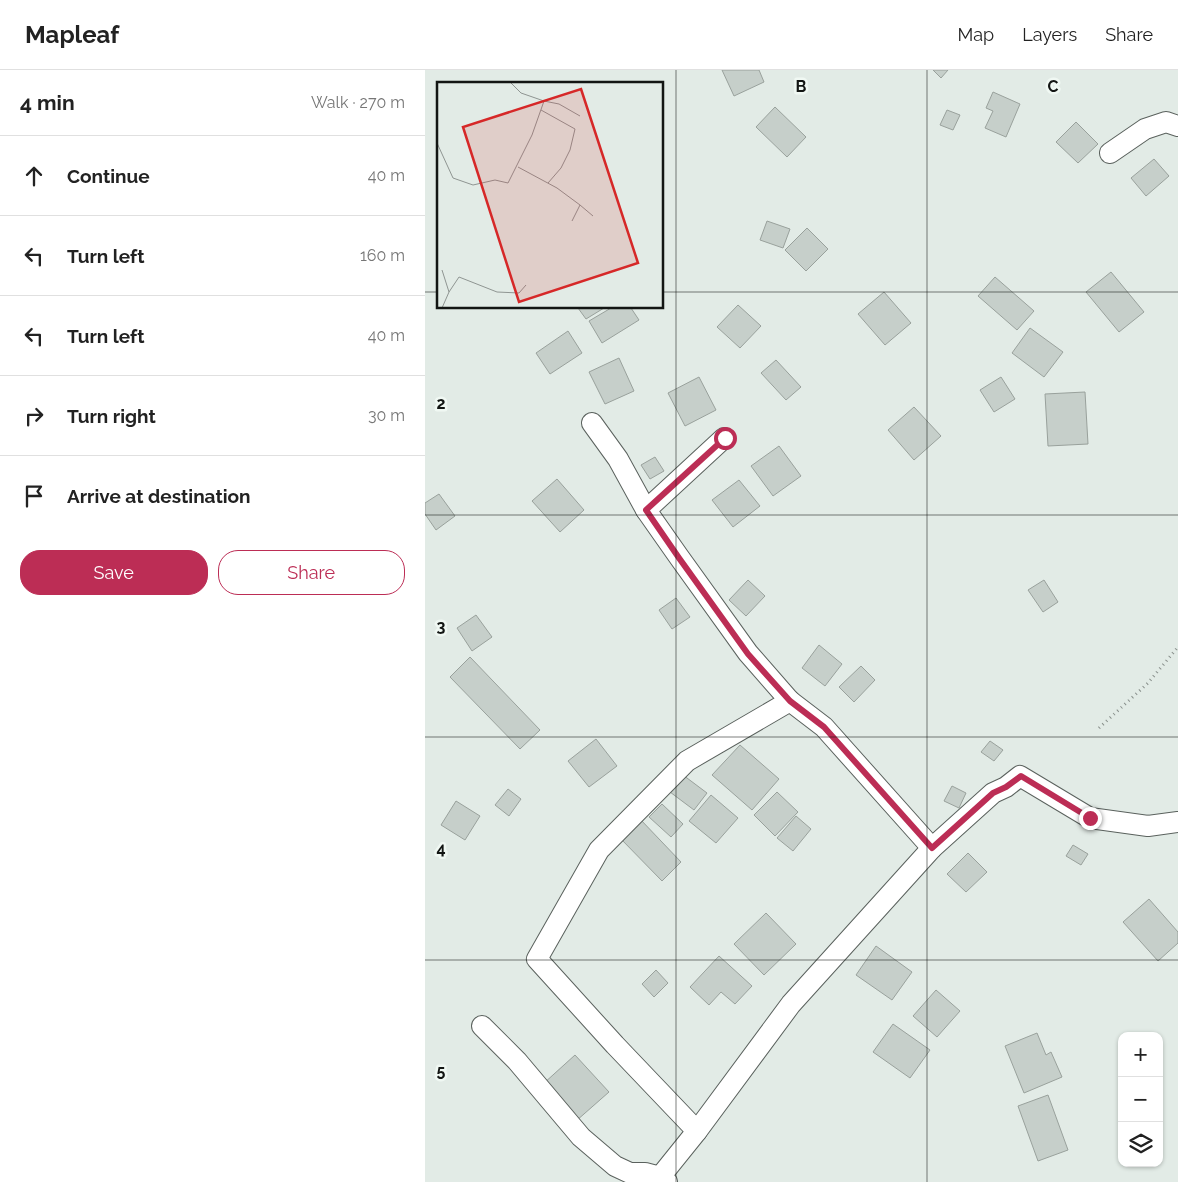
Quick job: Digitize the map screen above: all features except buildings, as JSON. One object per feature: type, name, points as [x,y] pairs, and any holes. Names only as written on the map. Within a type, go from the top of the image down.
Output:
[{"type":"street","points":[[1110,154],[1145,129],[1166,122],[1178,126]]},
{"type":"street","points":[[592,423],[618,459],[646,510],[748,654],[790,701],[824,727],[932,848]]},
{"type":"street","points":[[646,510],[725,438]]},
{"type":"street","points":[[697,1131],[537,959],[599,850],[687,761],[790,701]]},
{"type":"street","points":[[482,1026],[517,1061],[581,1137],[615,1166],[630,1173],[645,1173],[663,1179],[791,1004],[932,848],[993,793],[1006,787],[1021,776],[1090,818],[1148,826],[1178,822]]},
{"type":"path","points":[[1099,728],[1148,683],[1178,647]]},
{"type":"route","points":[[725,438],[646,510],[748,654],[790,701],[824,727],[932,848],[993,793],[1006,787],[1021,776],[1090,818]]}]
